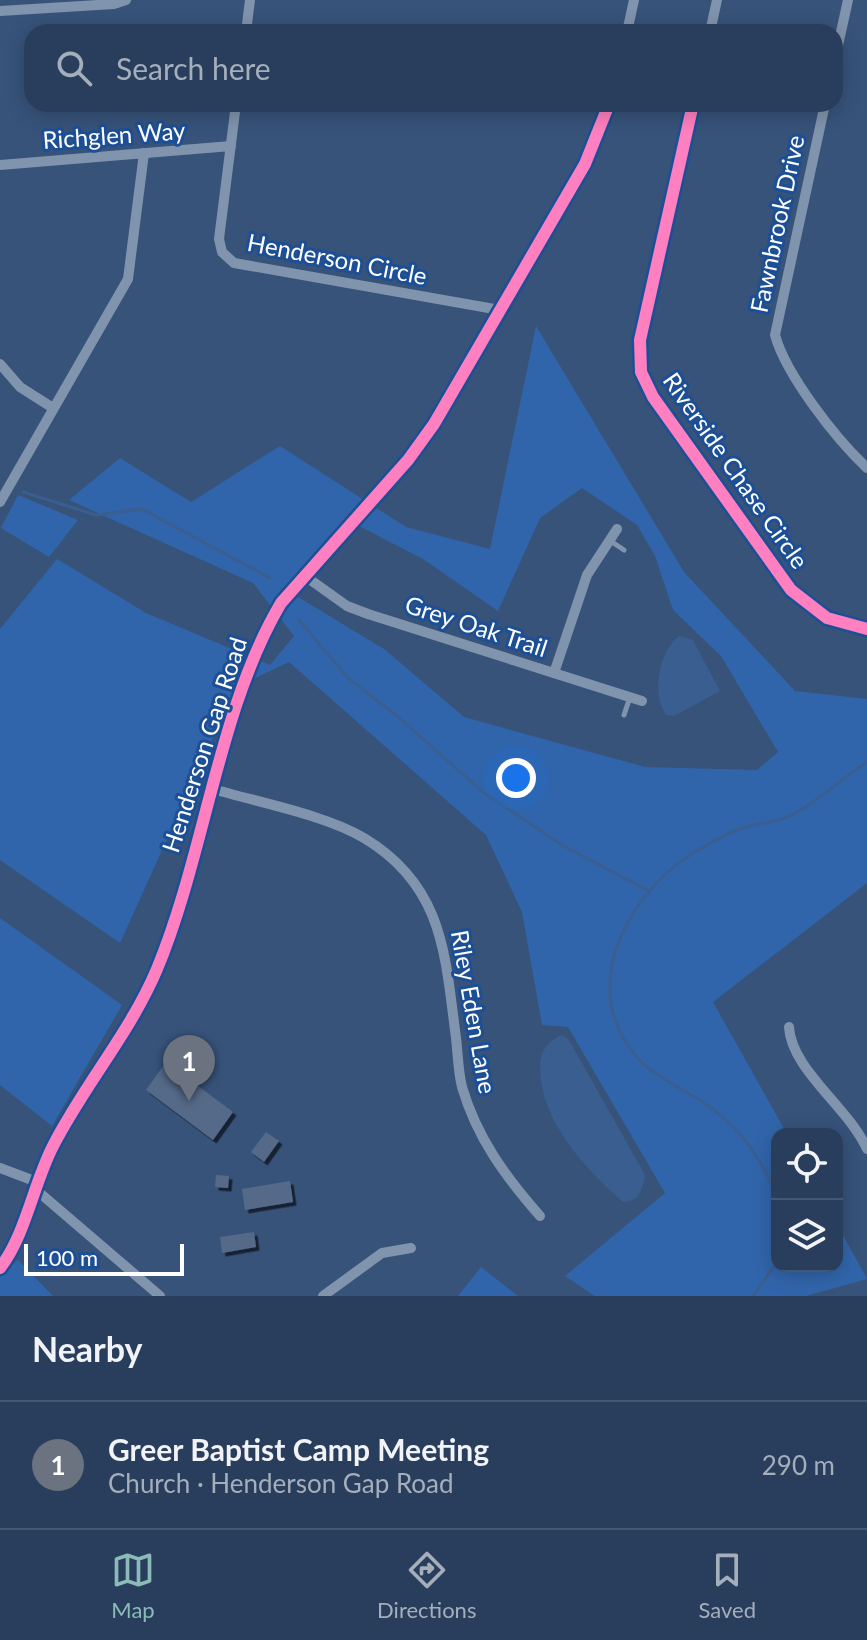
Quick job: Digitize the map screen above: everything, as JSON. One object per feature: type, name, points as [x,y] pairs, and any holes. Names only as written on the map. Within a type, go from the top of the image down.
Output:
[{"type":"street","points":[[0,11],[13,5],[114,4],[126,0]]},
{"type":"street","points":[[247,24],[250,0]]},
{"type":"street","points":[[629,24],[634,0]]},
{"type":"street","points":[[712,24],[717,0]]},
{"type":"street","points":[[843,24],[848,0]]},
{"type":"street","name":"Henderson Circle","points":[[235,112],[219,239],[222,252],[230,260],[272,272],[500,310]]},
{"type":"street","name":"Henderson Gap Road","points":[[0,1268],[15,1242],[53,1146],[123,1035],[157,968],[257,647],[281,603],[425,439],[585,164],[606,112]]},
{"type":"street","name":"Riverside Chase Circle","points":[[691,112],[640,340],[641,372],[653,397],[791,590],[827,618],[867,629]]},
{"type":"street","name":"Fawnbrook Drive","points":[[823,112],[775,335],[792,370],[842,440],[867,468]]},
{"type":"street","name":"Richglen Way","points":[[0,165],[231,146]]},
{"type":"street","points":[[0,502],[128,279],[144,153]]},
{"type":"street","points":[[0,364],[20,387],[53,408]]},
{"type":"street","points":[[554,673],[587,575],[617,529]]},
{"type":"street","name":"Grey Oak Trail","points":[[305,576],[347,606],[368,614],[642,701]]},
{"type":"street","name":"Riley Eden Lane","points":[[213,789],[362,836],[401,867],[420,891],[442,935],[461,1084],[477,1129],[494,1160],[540,1216]]},
{"type":"street","points":[[789,1027],[789,1039],[797,1055],[854,1123],[867,1149]]},
{"type":"street","points":[[0,1168],[35,1185],[160,1296]]},
{"type":"street","points":[[323,1296],[382,1253],[411,1248]]},
{"type":"lane","points":[[609,540],[624,550]]},
{"type":"lane","points":[[624,715],[630,697]]},
{"type":"shaded area","points":[[536,326],[684,572],[795,691],[867,699],[867,883],[713,1002],[784,1128],[771,1128],[771,1272],[843,1272],[843,1235],[867,1279],[806,1296],[595,1296],[565,1276],[665,1193],[568,1027],[542,1025],[522,912],[486,835],[289,662],[236,687],[120,943],[0,860],[0,629],[57,559],[146,613],[270,665],[294,636],[253,583],[69,500],[120,458],[191,502],[280,446],[406,527],[490,549]],"holes":[[[582,488],[637,525],[655,556],[673,610],[721,656],[778,752],[757,770],[645,767],[464,717],[384,649],[298,597],[359,526],[423,559],[498,611],[540,518]]]},
{"type":"shaded area","points":[[18,495],[78,520],[49,557],[1,528]]},
{"type":"shaded area","points":[[679,636],[693,640],[720,691],[674,716],[666,715],[661,706],[658,685],[666,652]]},
{"type":"shaded area","points":[[0,918],[122,1005],[52,1126],[0,1085]]},
{"type":"shaded area","points":[[562,1035],[569,1040],[645,1175],[641,1190],[633,1199],[623,1202],[594,1174],[567,1142],[548,1107],[542,1088],[541,1057],[548,1044]]},
{"type":"shaded area","points":[[18,1260],[53,1296],[0,1296],[0,1274]]},
{"type":"shaded area","points":[[481,1267],[518,1296],[458,1296]]},
{"type":"building","points":[[166,1062],[233,1112],[213,1140],[146,1090]]},
{"type":"building","points":[[266,1132],[279,1141],[264,1162],[251,1152]]},
{"type":"building","points":[[216,1175],[229,1176],[228,1188],[215,1187]]},
{"type":"building","points":[[290,1181],[293,1202],[245,1210],[242,1189]]},
{"type":"building","points":[[254,1232],[256,1247],[222,1253],[220,1237]]},
{"type":"waterway","points":[[23,492],[96,515],[142,509],[270,578]]},
{"type":"waterway","points":[[299,620],[348,678],[397,716],[483,792],[562,845],[647,890]]},
{"type":"waterway","points":[[771,1183],[755,1154],[726,1120],[658,1075],[636,1056],[618,1028],[610,998],[612,967],[620,937],[636,909],[656,883],[680,862],[735,831],[792,815],[867,762]]},
{"type":"waterway","points":[[753,1296],[771,1270]]},
{"type":"cycle path","points":[[0,1268],[23,1225],[53,1146],[134,1015],[157,969],[174,925],[242,689],[281,603],[408,460],[434,424],[585,164],[606,112]]},
{"type":"cycle path","points":[[691,112],[640,340],[641,372],[653,397],[791,590],[827,618],[867,629]]},
{"type":"place","name":"Greer Baptist Camp Meeting","points":[[189,1101]]}]
